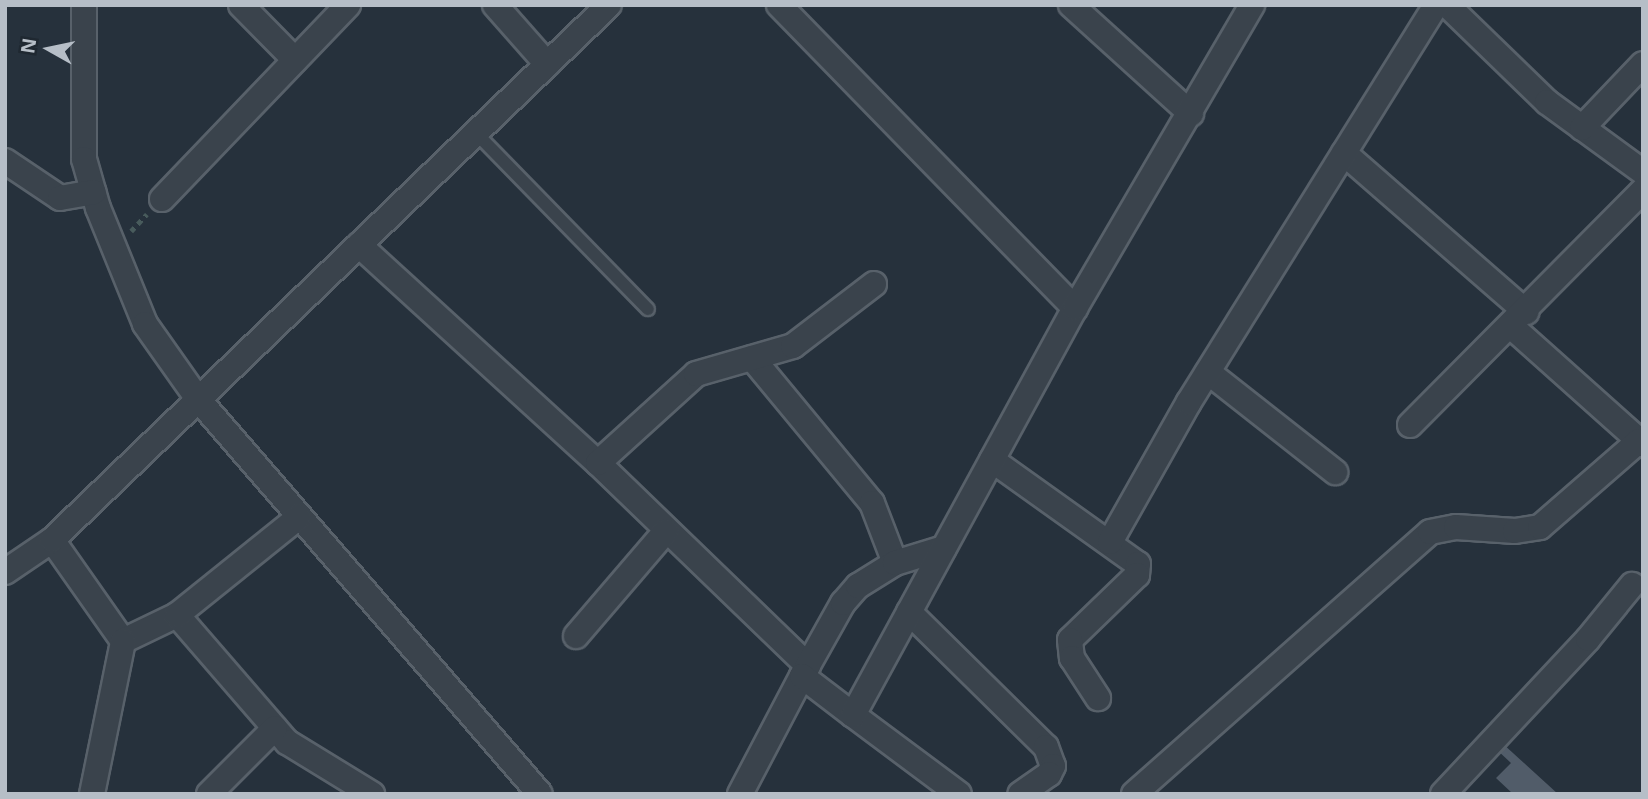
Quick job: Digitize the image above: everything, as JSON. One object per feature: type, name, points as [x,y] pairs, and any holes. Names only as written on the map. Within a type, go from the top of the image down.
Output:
[{"type":"street","points":[[84,5],[85,159],[93,192],[145,324],[198,399],[540,794]]},
{"type":"street","points":[[241,5],[295,60]]},
{"type":"street","points":[[162,199],[348,5]]},
{"type":"street","points":[[495,5],[547,64]]},
{"type":"street","points":[[5,572],[52,540],[609,5]]},
{"type":"street","points":[[779,5],[1074,308]]},
{"type":"street","points":[[1071,5],[1191,114]]},
{"type":"street","points":[[853,715],[1074,308],[1191,114],[1252,5]]},
{"type":"street","points":[[1110,542],[1208,372],[1436,5]]},
{"type":"street","points":[[1447,5],[1547,102],[1643,173]]},
{"type":"street","points":[[1582,128],[1643,64]]},
{"type":"street","points":[[1134,794],[1430,532],[1456,527],[1515,531],[1540,527],[1641,442],[1519,320],[1344,153]]},
{"type":"street","points":[[6,165],[60,198],[93,192]]},
{"type":"street","points":[[1410,425],[1519,320],[1643,190]]},
{"type":"street","points":[[359,245],[598,463],[805,671],[853,715],[959,794]]},
{"type":"street","points":[[598,463],[696,374],[793,346],[874,284]]},
{"type":"street","points":[[752,358],[872,503],[895,563]]},
{"type":"street","points":[[1208,372],[1335,472]]},
{"type":"street","points":[[992,460],[1134,559],[1137,575],[1081,625],[1069,649],[1098,698]]},
{"type":"street","points":[[123,641],[177,615],[299,517]]},
{"type":"street","points":[[576,636],[666,531]]},
{"type":"street","points":[[52,540],[123,641],[92,794]]},
{"type":"street","points":[[740,794],[843,603],[873,575],[895,563],[944,548]]},
{"type":"street","points":[[1443,794],[1588,639],[1632,585]]},
{"type":"street","points":[[909,612],[1046,747],[1053,766],[1049,774],[1020,794]]},
{"type":"street","points":[[177,615],[287,742],[372,794]]},
{"type":"street","points":[[209,794],[275,728]]},
{"type":"lane","points":[[476,133],[648,309]]},
{"type":"path","points":[[114,248],[162,199]]},
{"type":"building","points":[[1502,743],[1558,794],[1513,794],[1496,778],[1511,763],[1496,749]]}]
